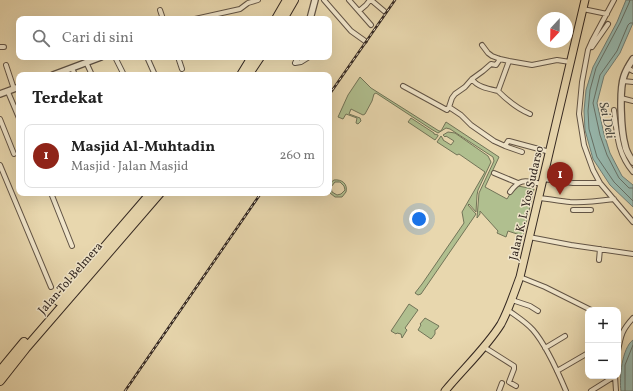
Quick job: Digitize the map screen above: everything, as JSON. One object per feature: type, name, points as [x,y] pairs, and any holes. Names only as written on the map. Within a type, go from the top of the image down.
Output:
[{"type":"highway","points":[[278,16],[287,0]]},
{"type":"highway","points":[[286,16],[294,0]]},
{"type":"highway","name":"Jalan K. L. Yos Sudarso","points":[[445,391],[497,329],[512,300],[520,277],[585,0]]},
{"type":"highway","points":[[243,72],[250,60]]},
{"type":"highway","points":[[250,72],[258,60]]},
{"type":"highway","name":"Jalan Tol Belmera","points":[[0,371],[148,196]]},
{"type":"highway","name":"Jalan Tol Belmera","points":[[0,380],[157,196]]},
{"type":"street","points":[[208,16],[240,9],[258,0]]},
{"type":"street","points":[[311,16],[315,0]]},
{"type":"street","points":[[324,0],[351,31],[365,41]]},
{"type":"street","points":[[349,0],[371,25]]},
{"type":"street","points":[[359,11],[371,0],[384,11]]},
{"type":"street","points":[[614,0],[592,42],[587,55],[582,82],[579,119],[584,145],[593,170],[600,183],[633,222]]},
{"type":"street","points":[[583,9],[607,14]]},
{"type":"street","points":[[160,10],[162,16]]},
{"type":"street","points":[[587,55],[608,24]]},
{"type":"street","points":[[482,45],[488,53],[500,59],[509,61],[532,65],[557,60],[570,62]]},
{"type":"street","points":[[403,86],[447,110],[455,94],[465,87],[472,79],[483,72],[490,64],[496,65],[500,59]]},
{"type":"street","points":[[633,59],[627,68],[622,81],[621,98],[625,146],[633,162]]},
{"type":"street","points":[[61,72],[92,60]]},
{"type":"street","points":[[116,60],[122,72]]},
{"type":"street","points":[[148,60],[154,72]]},
{"type":"street","points":[[179,60],[182,69]]},
{"type":"street","points":[[296,60],[295,63],[304,60]]},
{"type":"street","points":[[498,91],[509,61]]},
{"type":"street","points":[[86,62],[91,72]]},
{"type":"street","points":[[0,94],[16,88],[6,65]]},
{"type":"street","points":[[72,68],[74,72]]},
{"type":"street","points":[[627,68],[633,71]]},
{"type":"street","points":[[472,79],[473,82],[477,84],[498,91],[511,102],[530,114]]},
{"type":"street","points":[[622,81],[633,82]]},
{"type":"street","points":[[8,92],[16,111]]},
{"type":"street","points":[[621,98],[633,101]]},
{"type":"street","points":[[449,107],[489,138],[522,152]]},
{"type":"street","points":[[614,110],[619,147],[633,172]]},
{"type":"street","points":[[0,119],[14,154]]},
{"type":"street","points":[[505,146],[509,141],[550,152]]},
{"type":"street","points":[[0,165],[51,287]]},
{"type":"street","points":[[494,174],[518,183]]},
{"type":"street","points":[[510,192],[520,181],[600,183]]},
{"type":"street","points":[[52,196],[72,246]]},
{"type":"street","points":[[539,198],[570,202],[592,202],[614,199]]},
{"type":"street","points":[[580,202],[581,211]]},
{"type":"street","points":[[573,210],[591,210]]},
{"type":"street","points":[[529,237],[633,254]]},
{"type":"street","points":[[599,260],[600,249]]},
{"type":"street","points":[[520,277],[545,287],[585,307]]},
{"type":"street","points":[[512,300],[535,308],[538,311]]},
{"type":"street","points":[[508,310],[531,327],[534,331],[545,348],[566,391]]},
{"type":"street","points":[[621,334],[633,318]]},
{"type":"street","points":[[545,348],[565,336]]},
{"type":"street","points":[[484,346],[514,366],[509,382],[516,386]]},
{"type":"street","points":[[557,371],[585,355]]},
{"type":"street","points":[[591,391],[610,379]]},
{"type":"street","points":[[615,379],[616,391]]},
{"type":"street","points":[[499,391],[502,383]]},
{"type":"green space","points":[[360,77],[371,88],[439,131],[441,131],[446,122],[499,157],[485,187],[507,199],[518,186],[534,189],[523,236],[508,231],[506,237],[497,233],[498,231],[480,211],[477,218],[479,193],[494,161],[493,157],[450,129],[446,128],[438,133],[376,93],[374,94],[365,114],[363,115],[351,109],[349,114],[360,118],[361,121],[358,124],[356,123],[357,118],[346,114],[343,119],[338,117],[348,95]]},
{"type":"green space","points":[[411,118],[434,134],[438,135],[435,140],[408,122]]},
{"type":"green space","points":[[448,132],[455,133],[488,156],[491,162],[478,190],[476,212],[469,204],[468,205],[476,214],[421,294],[418,295],[415,293],[464,223],[462,212],[485,172],[459,154],[457,155],[437,142],[441,136],[443,140],[451,145],[454,141],[443,135]]},
{"type":"green space","points":[[334,180],[340,180],[345,184],[346,192],[342,197],[335,197],[332,195],[332,192],[337,195],[341,194],[345,190],[344,186],[340,182],[335,182],[332,186],[332,182]]},
{"type":"green space","points":[[409,304],[418,310],[405,328],[407,330],[402,338],[401,334],[396,334],[391,331]]},
{"type":"green space","points":[[425,318],[439,326],[435,330],[435,334],[431,339],[418,330],[421,325],[420,324]]},
{"type":"water","points":[[626,0],[633,0],[633,23],[620,53],[604,76],[597,103],[610,153],[622,176],[633,185],[633,207],[610,185],[593,159],[585,130],[584,111],[586,90],[593,67],[617,22]]},
{"type":"water","points":[[633,340],[633,391],[621,391],[620,379],[622,364],[629,344]]},
{"type":"railway","points":[[332,91],[395,0]]},
{"type":"railway","points":[[125,391],[259,196]]},
{"type":"place","name":"Masjid Al-Muhtadin","points":[[560,195]]},
{"type":"water label","name":"Sei Deli","points":[[608,120]]}]
